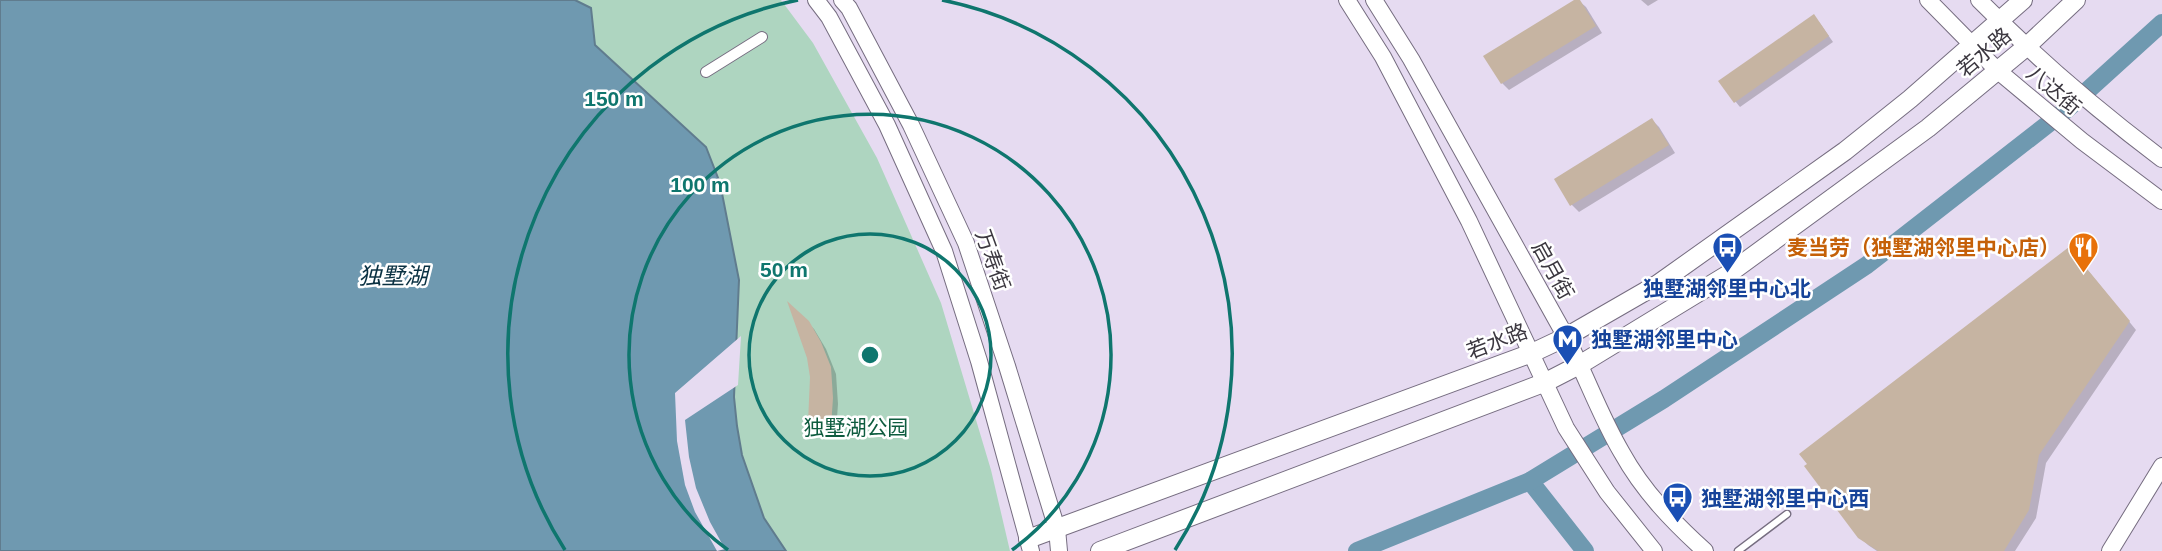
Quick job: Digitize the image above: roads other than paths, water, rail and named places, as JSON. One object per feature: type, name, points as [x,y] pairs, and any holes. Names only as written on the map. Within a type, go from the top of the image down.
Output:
[{"type":"main road","name":"若水路","points":[[1029,545],[1057,530],[1531,353],[1566,337],[1658,284],[1845,151],[1910,99],[2023,0]]},
{"type":"main road","name":"若水路","points":[[1100,551],[1546,382],[1581,364],[1727,275],[1928,128],[2026,47],[2076,0]]},
{"type":"street","name":"万寿街","points":[[816,0],[829,17],[887,125],[944,251],[979,361],[1029,545]]},
{"type":"street","points":[[1347,0],[1383,57],[1469,220],[1566,428],[1594,474],[1654,551]]},
{"type":"street","name":"启月街","points":[[1374,0],[1411,59],[1581,364],[1598,408],[1622,454],[1663,511],[1705,551]]},
{"type":"street","name":"八达街","points":[[1928,0],[1997,70],[2082,141],[2162,201]]},
{"type":"street","name":"八达街","points":[[1979,0],[2055,73],[2162,159]]},
{"type":"street","name":"万寿街","points":[[851,3],[966,243],[1057,530],[1059,551]]},
{"type":"street","points":[[829,17],[851,3]]},
{"type":"street","points":[[706,72],[762,37]]},
{"type":"street","points":[[2110,551],[2162,466]]},
{"type":"lane","points":[[1738,551],[1787,514]]},
{"type":"water","name":"独墅湖","points":[[0,0],[575,0],[591,8],[595,45],[706,147],[720,183],[739,280],[734,397],[742,455],[764,518],[786,551],[0,551]]},
{"type":"waterway","points":[[1357,551],[1530,481],[1664,399],[1867,265],[2066,110],[2162,23]]},
{"type":"waterway","points":[[1530,481],[1585,551]]},
{"type":"place","name":"麦当劳（独墅湖邻里中心店）","points":[[2083,274]]},
{"type":"place","name":"独墅湖邻里中心北","points":[[1727,275]]},
{"type":"place","name":"独墅湖邻里中心","points":[[1568,366]]},
{"type":"place","name":"独墅湖邻里中心西","points":[[1678,525]]},
{"type":"park label","name":"独墅湖公园","points":[[856,427]]}]
